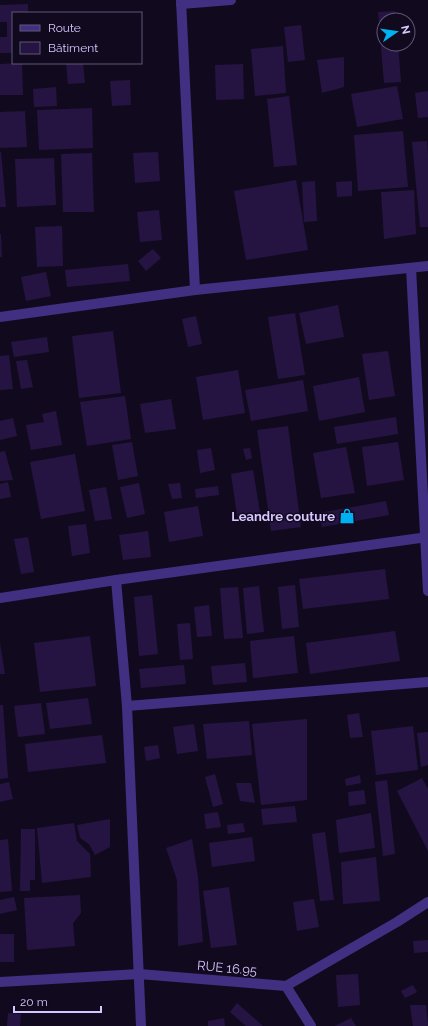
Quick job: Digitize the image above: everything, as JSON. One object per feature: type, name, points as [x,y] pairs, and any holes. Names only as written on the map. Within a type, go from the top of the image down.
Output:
[{"type":"street","points":[[195,290],[181,2],[231,0]]},
{"type":"street","points":[[0,317],[195,290],[428,266]]},
{"type":"street","points":[[411,268],[427,537],[428,591]]},
{"type":"street","points":[[0,598],[116,580],[427,537]]},
{"type":"street","points":[[116,580],[127,706],[141,1026]]},
{"type":"street","points":[[127,706],[428,682]]},
{"type":"street","points":[[311,1026],[286,986],[397,922],[428,902]]},
{"type":"street","name":"RUE 16.95","points":[[0,982],[139,974],[286,986]]},
{"type":"building","points":[[28,4],[28,12],[12,12],[12,53],[0,53],[0,37],[7,37],[7,22],[0,22],[0,5]]},
{"type":"building","points":[[301,25],[305,60],[288,62],[284,27]]},
{"type":"building","points":[[283,46],[286,93],[255,96],[251,49]]},
{"type":"building","points":[[381,52],[399,52],[401,82],[384,83]]},
{"type":"building","points":[[344,57],[344,87],[322,93],[317,60]]},
{"type":"building","points":[[0,64],[22,64],[23,95],[0,95]]},
{"type":"building","points":[[66,64],[83,64],[85,83],[68,84]]},
{"type":"building","points":[[243,64],[244,99],[216,100],[215,65]]},
{"type":"building","points":[[130,80],[131,105],[112,106],[110,81]]},
{"type":"building","points":[[397,86],[403,119],[357,127],[351,94]]},
{"type":"building","points":[[56,87],[57,106],[34,107],[33,89]]},
{"type":"building","points":[[428,91],[428,117],[418,118],[415,93]]},
{"type":"building","points":[[289,96],[297,165],[274,167],[267,99]]},
{"type":"building","points":[[92,108],[93,148],[39,150],[37,110]]},
{"type":"building","points":[[25,111],[27,147],[0,148],[0,112]]},
{"type":"building","points":[[403,131],[408,187],[358,191],[354,135]]},
{"type":"building","points":[[427,141],[428,227],[420,227],[412,142]]},
{"type":"building","points":[[1,152],[6,207],[0,207]]},
{"type":"building","points":[[158,152],[160,181],[135,183],[133,153]]},
{"type":"building","points":[[92,153],[94,212],[63,212],[61,154]]},
{"type":"building","points":[[54,158],[56,205],[17,207],[15,159]]},
{"type":"building","points":[[296,180],[308,250],[246,260],[234,191]]},
{"type":"building","points":[[315,181],[317,221],[304,222],[302,182]]},
{"type":"building","points":[[352,181],[352,196],[337,197],[336,182]]},
{"type":"building","points":[[414,190],[416,234],[384,239],[381,192]]},
{"type":"building","points":[[159,210],[162,240],[140,242],[137,212]]},
{"type":"building","points":[[62,226],[63,266],[37,267],[35,227]]},
{"type":"building","points":[[1,234],[2,257],[0,257]]},
{"type":"building","points":[[153,249],[161,258],[146,271],[138,261]]},
{"type":"building","points":[[128,264],[130,281],[67,287],[65,270]]},
{"type":"building","points":[[46,272],[51,296],[26,301],[21,277]]},
{"type":"building","points":[[338,305],[344,337],[306,344],[299,313]]},
{"type":"building","points":[[295,313],[305,375],[278,379],[268,317]]},
{"type":"building","points":[[196,316],[202,344],[188,347],[182,319]]},
{"type":"building","points":[[113,331],[121,393],[79,398],[72,336]]},
{"type":"building","points":[[47,337],[49,352],[14,357],[11,342]]},
{"type":"building","points":[[388,351],[395,396],[369,400],[362,354]]},
{"type":"building","points":[[9,355],[13,389],[0,390],[0,356]]},
{"type":"building","points":[[27,360],[33,387],[21,389],[16,361]]},
{"type":"building","points":[[238,370],[245,413],[203,420],[196,377]]},
{"type":"building","points":[[359,377],[365,412],[319,421],[313,386]]},
{"type":"building","points":[[303,380],[308,411],[251,421],[245,390]]},
{"type":"building","points":[[125,396],[131,439],[87,446],[80,402]]},
{"type":"building","points":[[171,399],[176,429],[145,433],[140,404]]},
{"type":"building","points":[[56,411],[62,445],[31,450],[26,425],[44,422],[42,414]]},
{"type":"building","points":[[396,417],[398,434],[337,444],[334,427]]},
{"type":"building","points":[[13,418],[17,436],[0,440],[0,421]]},
{"type":"building","points":[[288,426],[301,527],[271,531],[257,430]]},
{"type":"building","points":[[132,442],[138,476],[118,480],[112,445]]},
{"type":"building","points":[[398,442],[404,480],[367,486],[362,447]]},
{"type":"building","points":[[346,447],[355,493],[321,498],[313,453]]},
{"type":"building","points":[[211,448],[215,470],[200,473],[197,450]]},
{"type":"building","points":[[250,448],[252,458],[246,460],[243,449]]},
{"type":"building","points":[[5,451],[13,480],[0,481],[0,452]]},
{"type":"building","points":[[75,454],[85,511],[41,519],[30,462]]},
{"type":"building","points":[[253,470],[261,518],[238,522],[231,474]]},
{"type":"building","points":[[8,482],[11,497],[0,499],[0,484]]},
{"type":"building","points":[[139,483],[145,514],[127,518],[120,487]]},
{"type":"building","points":[[180,483],[182,498],[172,499],[168,484]]},
{"type":"building","points":[[218,486],[219,495],[196,498],[195,489]]},
{"type":"building","points":[[106,487],[112,519],[95,521],[89,490]]},
{"type":"building","points":[[386,501],[389,515],[322,527],[319,513]]},
{"type":"building","points":[[198,506],[203,536],[169,542],[164,512]]},
{"type":"building","points":[[86,524],[90,553],[72,556],[68,526]]},
{"type":"building","points":[[148,531],[151,557],[123,560],[119,535]]},
{"type":"building","points":[[28,537],[34,572],[21,574],[14,539]]},
{"type":"building","points":[[385,569],[389,599],[303,609],[299,579]]},
{"type":"building","points":[[295,585],[299,627],[282,629],[278,587]]},
{"type":"building","points":[[259,586],[264,632],[247,634],[243,588]]},
{"type":"building","points":[[238,587],[243,638],[224,639],[220,588]]},
{"type":"building","points":[[152,595],[158,654],[139,656],[134,597]]},
{"type":"building","points":[[209,605],[212,636],[197,637],[194,607]]},
{"type":"building","points":[[190,623],[193,659],[180,660],[177,624]]},
{"type":"building","points":[[395,631],[400,661],[310,674],[306,643]]},
{"type":"building","points":[[90,636],[96,686],[40,692],[34,643]]},
{"type":"building","points":[[294,636],[298,673],[253,678],[250,641]]},
{"type":"building","points":[[0,643],[5,674],[0,674]]},
{"type":"building","points":[[245,663],[247,682],[213,685],[211,666]]},
{"type":"building","points":[[184,665],[186,684],[141,688],[139,669]]},
{"type":"building","points":[[88,698],[92,724],[50,729],[46,703]]},
{"type":"building","points":[[41,703],[45,734],[18,737],[14,706]]},
{"type":"building","points":[[0,705],[3,705],[8,778],[0,779]]},
{"type":"building","points":[[359,713],[363,737],[350,738],[347,715]]},
{"type":"building","points":[[307,719],[307,800],[261,805],[252,724]]},
{"type":"building","points":[[249,721],[252,755],[207,759],[203,724]]},
{"type":"building","points":[[194,724],[198,751],[177,754],[173,727]]},
{"type":"building","points":[[413,726],[418,770],[376,775],[371,731]]},
{"type":"building","points":[[428,732],[428,765],[421,767],[417,733]]},
{"type":"building","points":[[102,735],[106,763],[28,772],[25,744]]},
{"type":"building","points":[[158,745],[160,758],[146,761],[144,747]]},
{"type":"building","points":[[215,774],[223,804],[213,807],[205,777]]},
{"type":"building","points":[[360,775],[361,783],[346,786],[345,779]]},
{"type":"building","points":[[422,778],[428,789],[428,851],[397,791]]},
{"type":"building","points":[[387,780],[395,854],[383,856],[375,782]]},
{"type":"building","points":[[9,782],[13,799],[0,802],[0,784]]},
{"type":"building","points":[[236,783],[251,783],[255,803],[240,801]]},
{"type":"building","points":[[364,790],[366,804],[349,806],[348,792]]},
{"type":"building","points":[[295,806],[297,822],[263,825],[261,809]]},
{"type":"building","points":[[218,812],[221,827],[206,829],[204,814]]},
{"type":"building","points":[[371,813],[375,848],[339,853],[336,820]]},
{"type":"building","points":[[110,819],[110,847],[95,855],[89,844],[80,838],[77,825]]},
{"type":"building","points":[[74,823],[77,841],[90,854],[91,877],[42,883],[37,828]]},
{"type":"building","points":[[243,823],[245,832],[228,834],[227,825]]},
{"type":"building","points":[[21,829],[35,829],[35,880],[30,880],[30,891],[20,891]]},
{"type":"building","points":[[325,832],[334,900],[320,901],[312,834]]},
{"type":"building","points":[[252,837],[255,861],[212,867],[209,843]]},
{"type":"building","points":[[8,839],[12,891],[0,892],[0,840]]},
{"type":"building","points":[[192,839],[198,877],[203,942],[178,946],[177,880],[166,848]]},
{"type":"building","points":[[376,857],[380,901],[343,904],[341,862]]},
{"type":"building","points":[[229,887],[237,945],[211,948],[203,891]]},
{"type":"building","points":[[80,895],[81,913],[73,923],[75,946],[27,950],[24,898]]},
{"type":"building","points":[[14,897],[17,910],[0,914],[0,900]]},
{"type":"building","points":[[314,899],[319,927],[297,931],[293,902]]},
{"type":"building","points":[[0,934],[14,934],[14,962],[0,962]]},
{"type":"building","points":[[428,940],[428,952],[414,953],[413,941]]},
{"type":"building","points":[[358,974],[360,1005],[338,1007],[336,975]]},
{"type":"building","points":[[413,985],[417,992],[405,998],[401,991]]},
{"type":"building","points":[[237,1003],[263,1026],[246,1026],[230,1012]]},
{"type":"building","points":[[410,1005],[426,1005],[428,1026],[413,1026]]},
{"type":"building","points":[[8,1013],[21,1014],[20,1026],[7,1026]]},
{"type":"building","points":[[224,1018],[225,1026],[208,1026],[208,1021]]},
{"type":"building","points":[[351,1018],[356,1026],[335,1026]]},
{"type":"place","name":"Leandre couture","points":[[347,516]]}]
